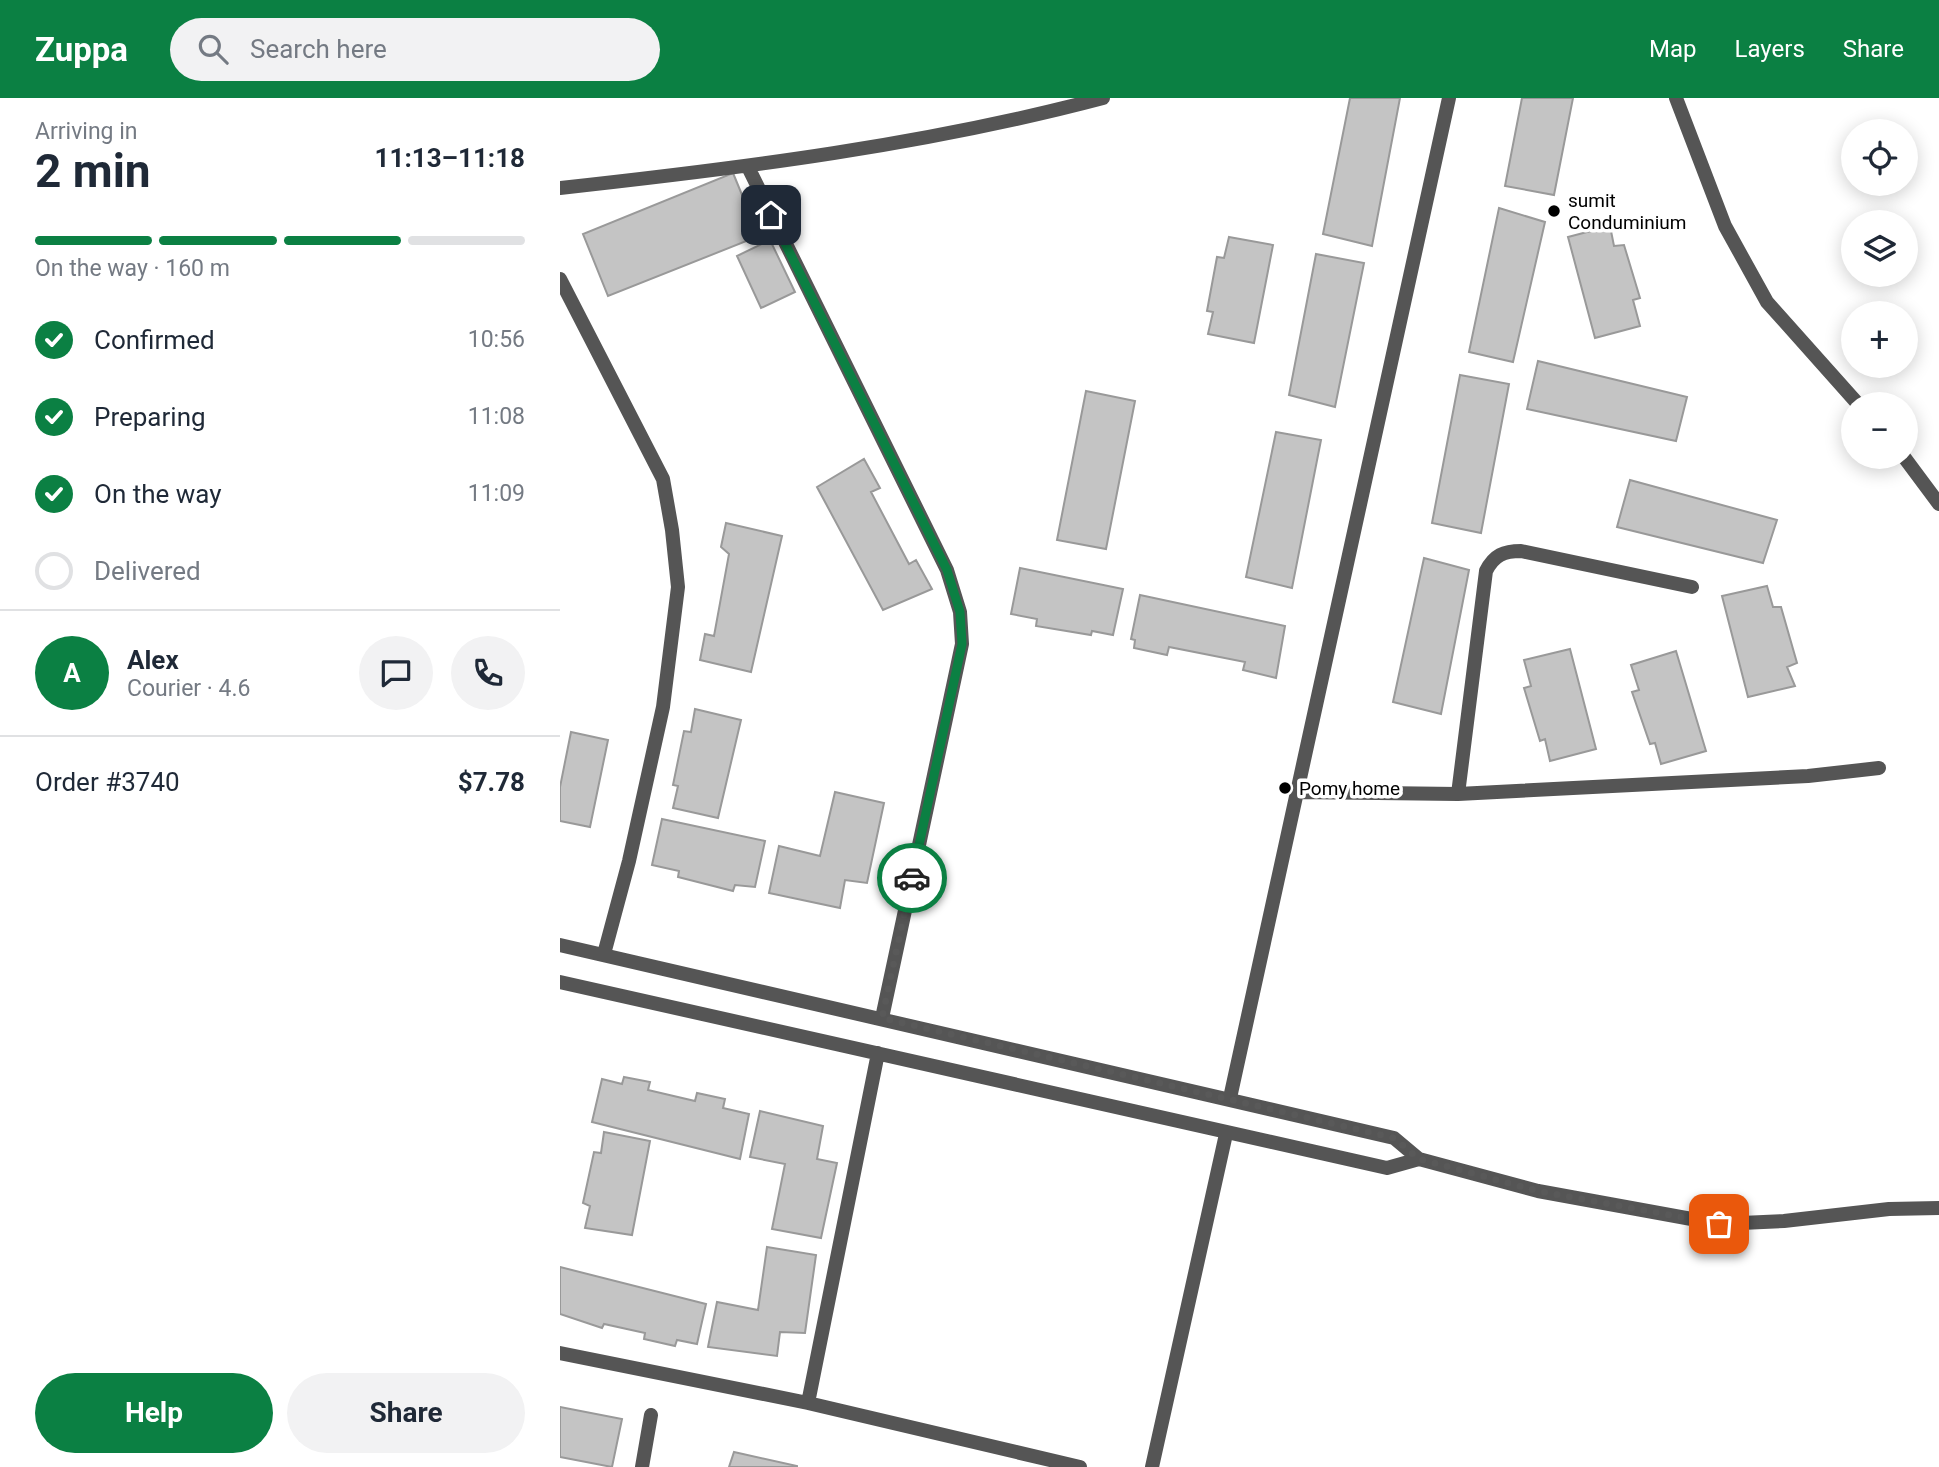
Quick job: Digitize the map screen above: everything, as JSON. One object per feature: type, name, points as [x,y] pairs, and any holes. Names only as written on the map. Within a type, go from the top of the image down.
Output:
[{"type":"street","points":[[560,188],[748,167],[1026,118],[1104,98]]},
{"type":"street","points":[[1230,1098],[1449,98]]},
{"type":"street","points":[[1676,98],[1725,226],[1768,302],[1847,392]]},
{"type":"street","points":[[748,167],[947,570],[960,612],[962,644],[882,1018]]},
{"type":"street","points":[[560,279],[663,479],[678,587],[663,707],[629,861],[604,954]]},
{"type":"street","points":[[1913,469],[1939,504]]},
{"type":"street","points":[[1458,794],[1486,571],[1492,559],[1508,551],[1521,551],[1692,587]]},
{"type":"street","points":[[1297,792],[1458,794],[1808,776],[1879,768]]},
{"type":"street","points":[[560,946],[1230,1098],[1394,1138],[1419,1159],[1538,1191],[1719,1224],[1784,1221],[1889,1209],[1939,1208]]},
{"type":"street","points":[[560,982],[1226,1134],[1387,1168],[1419,1159]]},
{"type":"street","points":[[808,1403],[878,1053]]},
{"type":"street","points":[[1152,1467],[1226,1134]]},
{"type":"street","points":[[1387,1168],[1394,1138]]},
{"type":"street","points":[[560,1353],[808,1403],[1080,1467]]},
{"type":"street","points":[[642,1467],[651,1415]]},
{"type":"building","points":[[1350,98],[1400,98],[1372,246],[1323,234]]},
{"type":"building","points":[[1522,98],[1573,98],[1554,195],[1505,186]]},
{"type":"building","points":[[733,173],[759,236],[608,296],[583,234]]},
{"type":"building","points":[[1499,208],[1545,222],[1513,362],[1469,352]]},
{"type":"building","points":[[1610,226],[1614,246],[1624,245],[1640,298],[1633,300],[1640,326],[1595,338],[1568,237]]},
{"type":"building","points":[[1229,237],[1273,245],[1254,343],[1208,334],[1213,312],[1207,311],[1217,257],[1224,258]]},
{"type":"building","points":[[770,240],[795,292],[761,308],[737,256]]},
{"type":"building","points":[[1316,254],[1364,263],[1335,407],[1289,395]]},
{"type":"building","points":[[1538,361],[1687,397],[1676,441],[1527,409]]},
{"type":"building","points":[[1460,375],[1509,384],[1481,533],[1432,523]]},
{"type":"building","points":[[1086,391],[1135,401],[1106,549],[1057,540]]},
{"type":"building","points":[[1276,432],[1321,440],[1292,588],[1246,577]]},
{"type":"building","points":[[864,459],[880,488],[871,492],[909,564],[916,560],[932,589],[883,610],[817,487]]},
{"type":"building","points":[[1630,480],[1777,520],[1763,563],[1617,527]]},
{"type":"building","points":[[726,523],[782,536],[751,672],[700,660],[705,634],[714,636],[729,554],[721,547]]},
{"type":"building","points":[[1424,558],[1469,570],[1441,714],[1393,702]]},
{"type":"building","points":[[1020,568],[1123,589],[1113,635],[1092,631],[1091,635],[1036,626],[1037,619],[1011,614]]},
{"type":"building","points":[[1767,586],[1773,607],[1781,607],[1797,663],[1787,667],[1795,686],[1748,697],[1722,596]]},
{"type":"building","points":[[1140,595],[1285,626],[1276,678],[1243,670],[1245,662],[1169,647],[1167,655],[1134,648],[1135,640],[1131,639]]},
{"type":"building","points":[[1570,649],[1596,749],[1550,761],[1545,739],[1540,741],[1524,688],[1531,686],[1524,660]]},
{"type":"building","points":[[1676,651],[1706,751],[1661,764],[1655,743],[1650,744],[1632,692],[1639,690],[1631,665]]},
{"type":"building","points":[[695,709],[741,720],[718,818],[673,808],[678,786],[673,785],[684,731],[691,732]]},
{"type":"building","points":[[571,732],[608,740],[590,827],[560,821],[560,787]]},
{"type":"building","points":[[835,792],[884,803],[867,883],[845,880],[840,908],[769,893],[779,846],[820,856]]},
{"type":"building","points":[[662,819],[765,841],[755,887],[735,885],[733,891],[678,877],[679,871],[652,865]]},
{"type":"building","points":[[624,1077],[650,1082],[648,1090],[695,1101],[697,1093],[725,1099],[723,1108],[749,1114],[740,1159],[592,1122],[602,1079],[622,1084]]},
{"type":"building","points":[[760,1111],[823,1126],[817,1159],[837,1163],[821,1238],[772,1229],[785,1164],[750,1157]]},
{"type":"building","points":[[604,1132],[650,1141],[632,1235],[585,1228],[590,1206],[583,1203],[594,1152],[601,1153]]},
{"type":"building","points":[[767,1247],[816,1255],[805,1333],[780,1332],[777,1356],[708,1347],[717,1302],[758,1310]]},
{"type":"building","points":[[560,1267],[706,1304],[697,1344],[677,1340],[675,1346],[644,1339],[645,1333],[604,1324],[602,1328],[560,1314]]},
{"type":"building","points":[[560,1407],[622,1419],[612,1467],[560,1457]]},
{"type":"building","points":[[734,1452],[797,1466],[797,1467],[729,1467]]},
{"type":"way so far","points":[[912,878],[882,1018],[1394,1138],[1419,1159],[1538,1191],[1719,1224]]},
{"type":"place","name":"sumit Conduminium","points":[[1554,211]]},
{"type":"place","name":"Pomy home","points":[[1285,788]]},
{"type":"route","points":[[771,215],[947,570],[960,612],[962,644],[912,878]]}]
